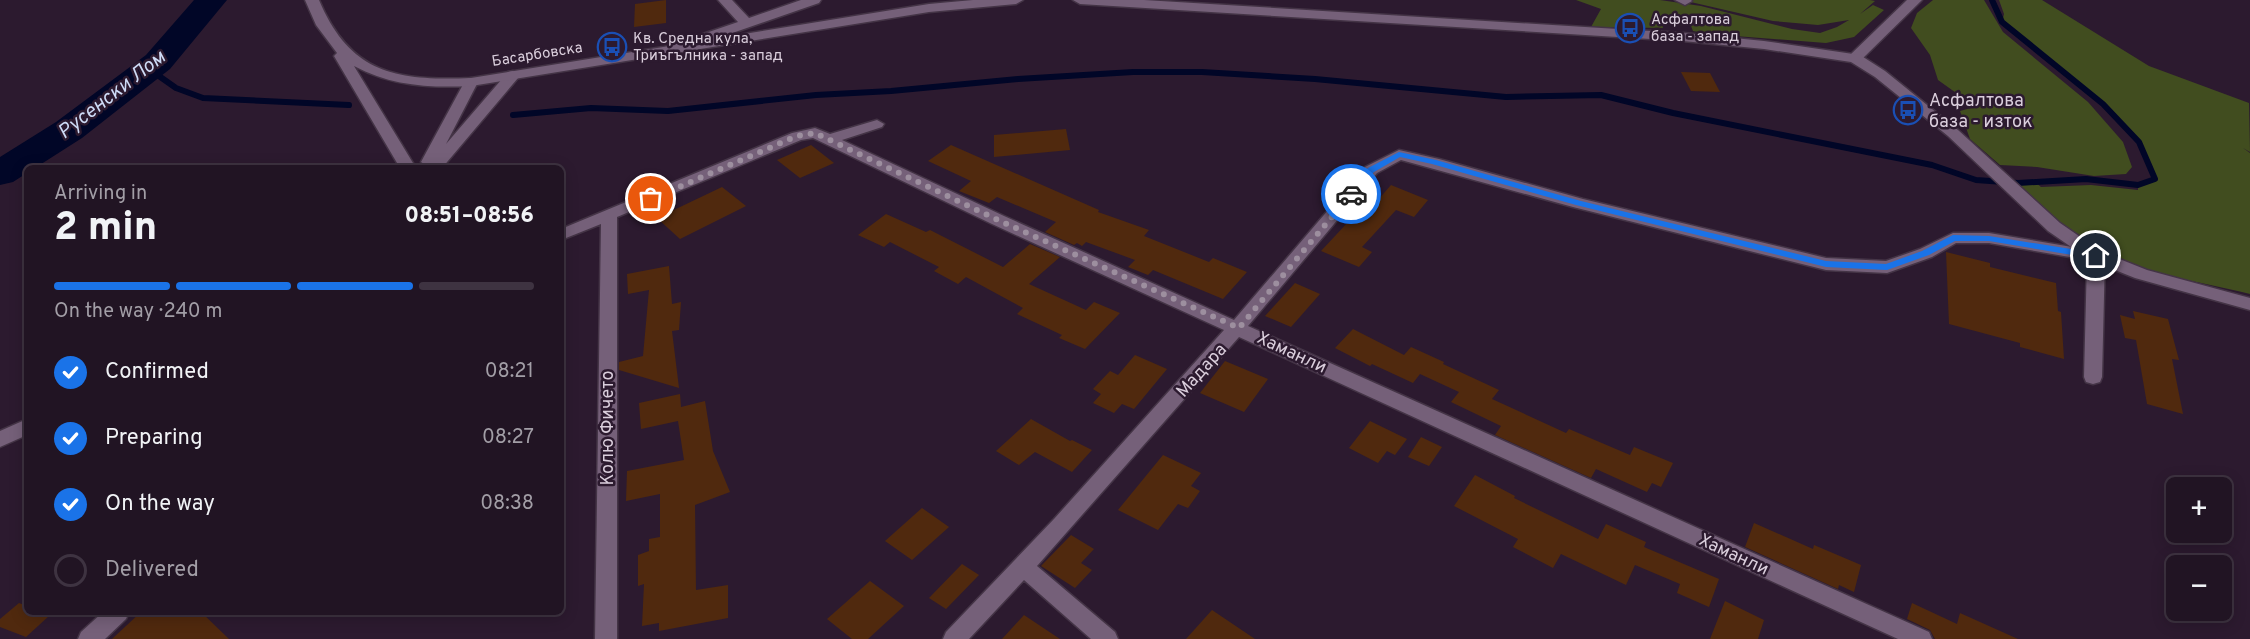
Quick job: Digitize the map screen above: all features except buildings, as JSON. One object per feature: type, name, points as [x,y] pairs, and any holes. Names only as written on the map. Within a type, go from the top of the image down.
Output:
[{"type":"street","name":"Басарбовска","points":[[312,0],[317,18],[332,42],[346,56],[362,66],[396,78],[426,83],[471,81],[929,8],[1016,0]]},
{"type":"street","points":[[725,0],[746,22]]},
{"type":"street","points":[[670,50],[814,0]]},
{"type":"street","points":[[1080,0],[1683,38],[1834,53],[1856,58],[1880,74],[1953,133],[2055,227],[2096,256],[2141,274],[2250,304]]},
{"type":"street","points":[[1856,58],[1914,0]]},
{"type":"street","points":[[332,42],[406,165]]},
{"type":"street","points":[[437,165],[513,75]]},
{"type":"street","points":[[428,165],[471,81]]},
{"type":"street","points":[[831,139],[877,124]]},
{"type":"street","name":"Хаманли","points":[[564,234],[609,217],[797,136],[815,133],[998,220],[1921,639]]},
{"type":"street","name":"Мадара","points":[[954,639],[1024,567],[1239,328],[1371,170],[1399,155],[1433,162],[1579,203],[1826,264],[1887,267],[1926,253],[1953,238],[1989,238],[2096,256]]},
{"type":"street","name":"Колю Фичето","points":[[606,639],[609,217]]},
{"type":"street","points":[[2093,377],[2096,256]]},
{"type":"street","points":[[0,440],[24,428]]},
{"type":"street","points":[[1024,567],[1107,639]]},
{"type":"street","points":[[89,639],[115,615]]},
{"type":"green space","points":[[1576,0],[1660,0],[1701,6],[1792,29],[1820,33],[1849,20],[1818,25],[1773,21],[1682,0],[1870,0],[1875,1],[1860,14],[1873,5],[1884,10],[1854,37],[1826,43],[1709,34],[1693,31],[1691,26],[1662,24],[1663,28],[1591,27],[1601,9]]},
{"type":"green space","points":[[1933,0],[1984,0],[2003,32],[2088,102],[2123,142],[2132,167],[2126,174],[2094,176],[2037,167],[2000,165],[1970,139],[1960,111],[1971,108],[1973,105],[1938,80],[1930,55],[1911,28],[1917,13]]},
{"type":"green space","points":[[1999,0],[2042,0],[2149,66],[2249,103],[2250,152],[2243,148],[2250,153],[2250,294],[2164,274],[2102,252],[2065,228],[2018,183],[2034,181],[2041,187],[2091,185],[2138,190],[2138,185],[2155,179],[2139,142],[2103,104],[2002,22],[2004,14]]},
{"type":"waterway","name":"Русенски Лом","points":[[0,174],[69,130],[158,62],[211,0]]},
{"type":"waterway","points":[[513,115],[591,108],[668,111],[816,95],[891,91],[1018,79],[1133,72],[1202,72],[1315,79],[1506,97],[1601,95],[1673,113],[1932,165],[1976,180],[2018,183],[2086,179],[2138,185],[2155,179],[2139,142],[2103,104],[2002,22],[1992,0]]},
{"type":"waterway","points":[[149,69],[176,88],[203,98],[349,105]]},
{"type":"way so far","points":[[651,199],[797,136],[815,133],[998,220],[1239,328],[1351,194]]},
{"type":"place","name":"Асфалтова база - запад","points":[[1630,28]]},
{"type":"place","name":"Кв. Средна кула, Триъгълника - запад","points":[[612,47]]},
{"type":"place","name":"Асфалтова база - изток","points":[[1908,110]]},
{"type":"route","points":[[1351,194],[1371,170],[1399,155],[1433,162],[1579,203],[1826,264],[1887,267],[1926,253],[1953,238],[1989,238],[2096,256]]}]
